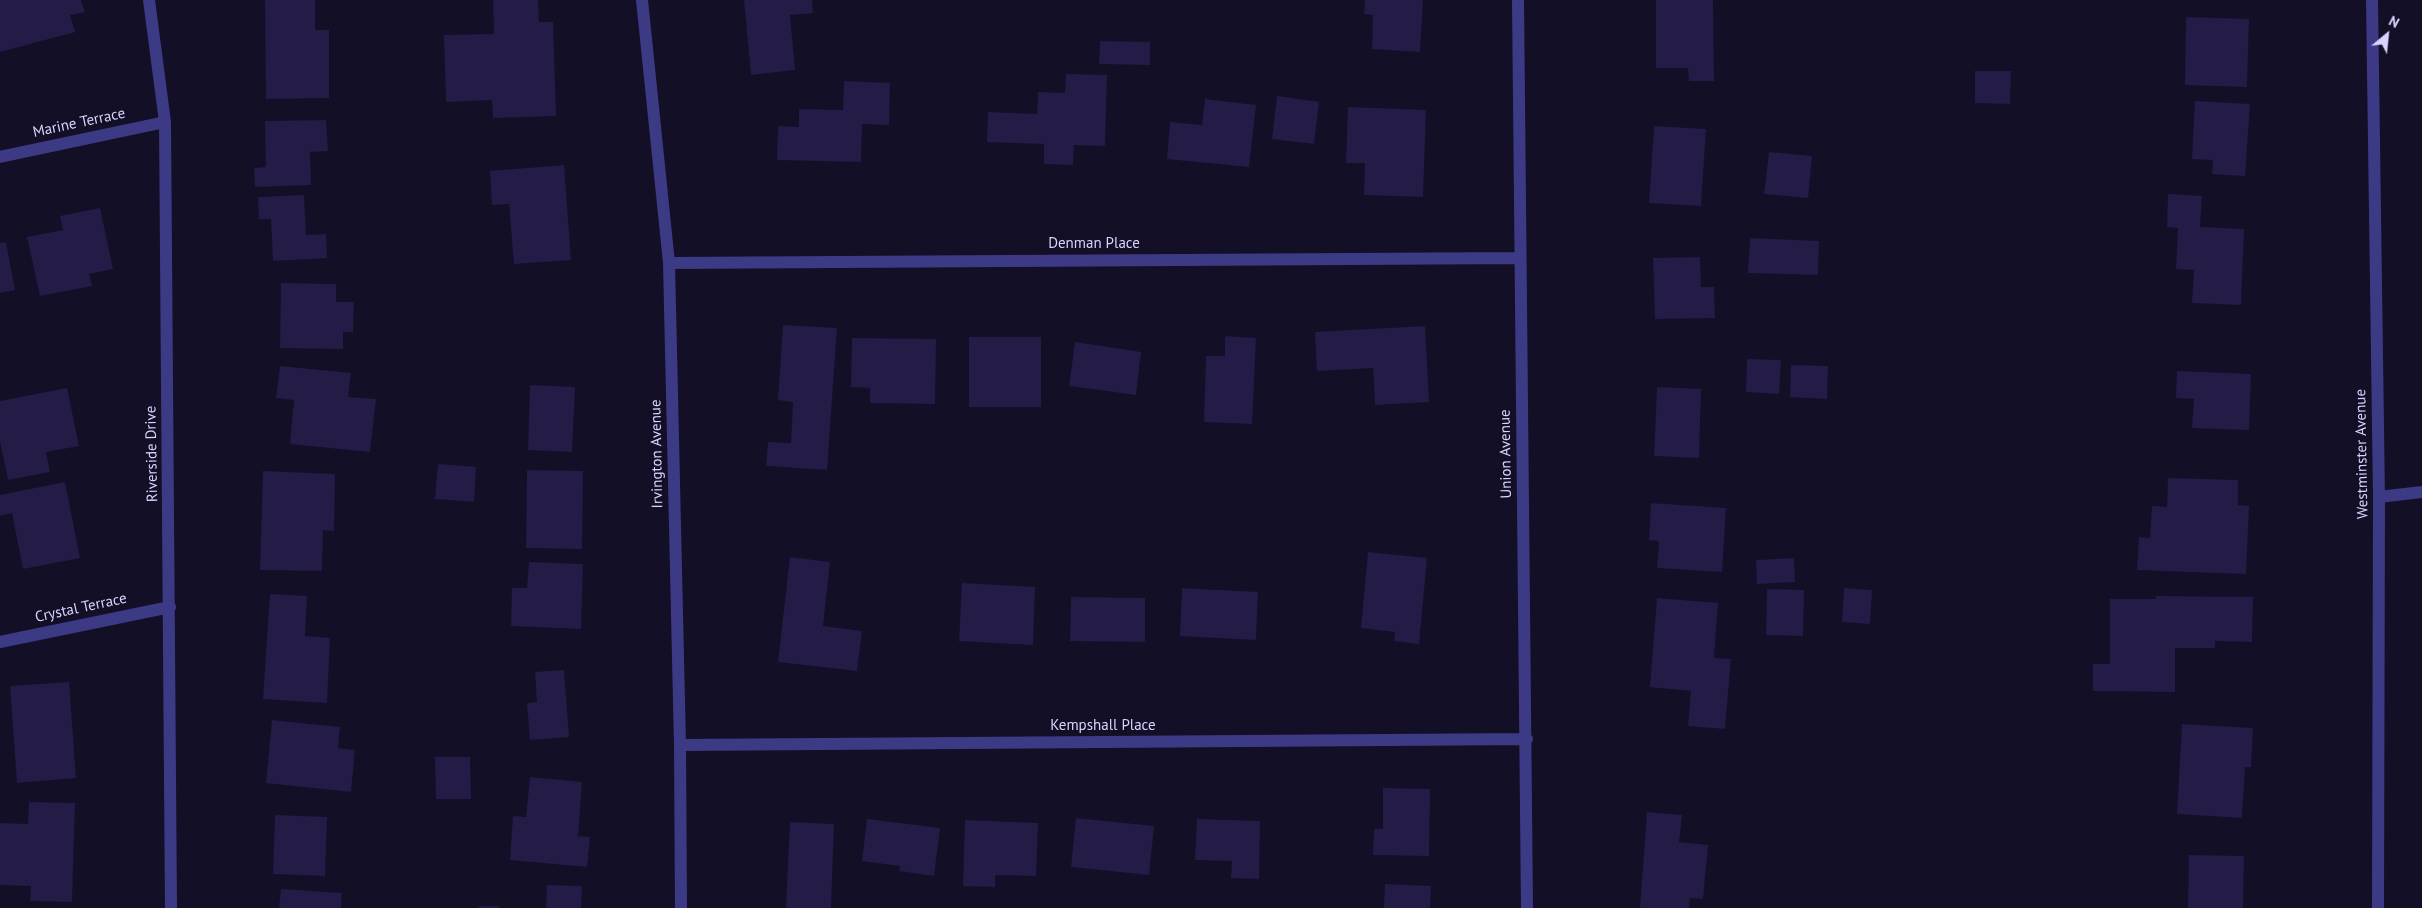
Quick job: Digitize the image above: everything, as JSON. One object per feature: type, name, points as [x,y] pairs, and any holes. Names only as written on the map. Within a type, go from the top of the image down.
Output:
[{"type":"street","name":"Riverside Drive","points":[[149,0],[165,122],[171,908]]},
{"type":"street","name":"Irvington Avenue","points":[[642,0],[669,263],[680,745],[681,908]]},
{"type":"street","name":"Union Avenue","points":[[1518,0],[1519,258],[1527,739],[1527,908]]},
{"type":"street","name":"Westminster Avenue","points":[[2372,0],[2379,497],[2378,908]]},
{"type":"street","name":"Marine Terrace","points":[[0,157],[165,122]]},
{"type":"street","name":"Denman Place","points":[[669,263],[1519,258]]},
{"type":"street","points":[[2379,497],[2422,492]]},
{"type":"street","name":"Crystal Terrace","points":[[0,642],[170,606]]},
{"type":"street","name":"Kempshall Place","points":[[680,745],[1527,739]]},
{"type":"building","points":[[0,0],[81,0],[85,12],[70,15],[75,32],[0,52]]},
{"type":"building","points":[[265,0],[315,0],[315,30],[329,30],[329,98],[266,99]]},
{"type":"building","points":[[493,0],[538,0],[539,22],[553,22],[556,116],[493,118],[492,100],[446,102],[444,35],[494,34]]},
{"type":"building","points":[[744,0],[812,0],[813,13],[790,15],[795,70],[751,75]]},
{"type":"building","points":[[1365,0],[1423,0],[1420,52],[1372,49],[1373,15],[1364,14]]},
{"type":"building","points":[[1656,0],[1713,0],[1714,81],[1689,81],[1688,68],[1656,68]]},
{"type":"building","points":[[2186,17],[2249,19],[2247,87],[2185,85]]},
{"type":"building","points":[[1100,41],[1150,42],[1150,65],[1099,64]]},
{"type":"building","points":[[1975,71],[2011,71],[2010,104],[1975,103]]},
{"type":"building","points":[[1066,74],[1107,75],[1105,146],[1074,145],[1073,165],[1044,164],[1044,144],[987,142],[988,112],[1037,114],[1038,92],[1065,93]]},
{"type":"building","points":[[844,81],[890,83],[889,125],[862,124],[861,162],[777,160],[778,126],[799,127],[799,109],[843,110]]},
{"type":"building","points":[[1277,96],[1319,102],[1314,144],[1272,139]]},
{"type":"building","points":[[1205,99],[1256,105],[1249,167],[1167,159],[1170,122],[1202,125]]},
{"type":"building","points":[[2195,101],[2250,104],[2245,176],[2212,174],[2213,160],[2192,159]]},
{"type":"building","points":[[1348,107],[1426,110],[1423,197],[1364,195],[1365,163],[1346,163]]},
{"type":"building","points":[[326,120],[328,151],[310,152],[311,185],[255,187],[254,168],[266,167],[265,121]]},
{"type":"building","points":[[1654,126],[1706,129],[1701,206],[1649,203]]},
{"type":"building","points":[[1769,152],[1812,156],[1808,198],[1764,194]]},
{"type":"building","points":[[564,165],[571,260],[514,264],[509,204],[492,205],[490,171]]},
{"type":"building","points":[[2168,194],[2202,196],[2200,227],[2244,229],[2241,305],[2192,303],[2194,270],[2176,269],[2178,228],[2167,227]]},
{"type":"building","points":[[304,195],[306,235],[326,234],[327,258],[273,261],[271,219],[259,219],[258,197]]},
{"type":"building","points":[[100,208],[113,269],[89,274],[92,286],[40,296],[27,237],[63,230],[60,216]]},
{"type":"building","points":[[1750,238],[1819,241],[1818,275],[1748,273]]},
{"type":"building","points":[[6,242],[15,290],[0,293],[0,243]]},
{"type":"building","points":[[1700,257],[1701,287],[1714,287],[1715,318],[1655,319],[1653,258]]},
{"type":"building","points":[[281,283],[336,284],[336,302],[354,302],[353,332],[343,332],[343,349],[280,348]]},
{"type":"building","points":[[783,325],[837,328],[827,470],[766,466],[768,442],[791,443],[793,402],[778,400]]},
{"type":"building","points":[[1425,326],[1429,402],[1375,405],[1373,368],[1317,371],[1315,332]]},
{"type":"building","points":[[1225,336],[1256,338],[1252,424],[1204,422],[1206,356],[1225,356]]},
{"type":"building","points":[[969,337],[1041,337],[1041,407],[969,407]]},
{"type":"building","points":[[852,338],[936,339],[935,404],[870,403],[870,388],[851,387]]},
{"type":"building","points":[[1075,342],[1141,352],[1136,395],[1069,386]]},
{"type":"building","points":[[1747,359],[1781,360],[1779,394],[1746,392]]},
{"type":"building","points":[[1791,365],[1828,366],[1827,399],[1790,397]]},
{"type":"building","points":[[280,366],[351,373],[348,397],[376,399],[370,452],[290,444],[294,400],[276,398]]},
{"type":"building","points":[[2177,371],[2251,374],[2249,430],[2192,428],[2194,399],[2176,398]]},
{"type":"building","points":[[530,385],[575,387],[572,452],[528,450]]},
{"type":"building","points":[[1657,387],[1701,389],[1699,458],[1654,456]]},
{"type":"building","points":[[67,388],[79,446],[46,452],[50,472],[8,480],[0,441],[0,401]]},
{"type":"building","points":[[438,464],[476,467],[474,502],[435,499]]},
{"type":"building","points":[[527,470],[583,471],[582,549],[526,548]]},
{"type":"building","points":[[263,471],[335,474],[334,531],[323,530],[322,571],[260,570]]},
{"type":"building","points":[[2168,478],[2238,480],[2238,505],[2249,506],[2246,574],[2137,570],[2139,537],[2150,538],[2152,506],[2167,507]]},
{"type":"building","points":[[65,482],[80,558],[23,569],[12,513],[0,516],[0,495]]},
{"type":"building","points":[[1651,503],[1726,508],[1722,572],[1657,568],[1659,541],[1649,540]]},
{"type":"building","points":[[1368,552],[1427,558],[1419,644],[1394,641],[1395,632],[1361,628]]},
{"type":"building","points":[[790,557],[830,562],[823,626],[862,631],[857,671],[778,662]]},
{"type":"building","points":[[1794,558],[1795,582],[1757,584],[1756,560]]},
{"type":"building","points":[[529,562],[583,564],[581,629],[511,626],[512,588],[527,588]]},
{"type":"building","points":[[962,583],[1035,587],[1033,645],[959,641]]},
{"type":"building","points":[[1182,588],[1258,592],[1256,640],[1180,636]]},
{"type":"building","points":[[1844,588],[1872,590],[1870,624],[1842,622]]},
{"type":"building","points":[[1767,589],[1804,590],[1803,636],[1766,635]]},
{"type":"building","points":[[270,594],[307,596],[305,636],[330,638],[327,703],[263,699]]},
{"type":"building","points":[[2156,596],[2253,597],[2252,642],[2215,641],[2215,648],[2175,648],[2175,692],[2093,691],[2093,664],[2110,664],[2110,599],[2156,599]]},
{"type":"building","points":[[1071,597],[1145,598],[1145,642],[1070,641]]},
{"type":"building","points":[[1657,598],[1718,603],[1714,658],[1731,659],[1725,729],[1688,726],[1691,691],[1650,687]]},
{"type":"building","points":[[564,670],[569,737],[530,740],[527,703],[537,702],[535,672]]},
{"type":"building","points":[[69,682],[76,778],[17,783],[10,686]]},
{"type":"building","points":[[272,720],[340,727],[338,748],[355,750],[351,792],[266,783]]},
{"type":"building","points":[[2182,724],[2253,728],[2251,767],[2245,767],[2242,818],[2177,814]]},
{"type":"building","points":[[435,757],[470,757],[471,799],[436,799]]},
{"type":"building","points":[[530,777],[582,782],[578,836],[590,837],[587,867],[510,860],[513,816],[526,817]]},
{"type":"building","points":[[1383,788],[1430,789],[1429,856],[1373,855],[1374,829],[1383,829]]},
{"type":"building","points":[[29,802],[75,803],[72,902],[30,901],[31,886],[0,885],[0,823],[28,824]]},
{"type":"building","points":[[1647,812],[1682,815],[1679,842],[1708,845],[1703,899],[1690,898],[1689,908],[1640,908]]},
{"type":"building","points":[[275,815],[327,817],[325,876],[273,874]]},
{"type":"building","points":[[1076,818],[1154,826],[1149,875],[1071,867]]},
{"type":"building","points":[[867,819],[940,828],[934,876],[899,871],[900,866],[862,861]]},
{"type":"building","points":[[1197,819],[1260,821],[1259,879],[1231,878],[1232,861],[1195,860]]},
{"type":"building","points":[[965,820],[1038,823],[1036,876],[995,875],[995,887],[963,886]]},
{"type":"building","points":[[790,822],[834,824],[831,908],[786,908]]},
{"type":"building","points":[[2189,855],[2244,856],[2243,908],[2188,908]]},
{"type":"building","points":[[1385,884],[1431,886],[1430,908],[1384,908]]},
{"type":"building","points":[[547,885],[582,886],[581,908],[546,908]]},
{"type":"building","points":[[281,889],[342,893],[341,908],[279,908]]},
{"type":"building","points":[[479,906],[499,906],[499,908],[479,908]]}]
